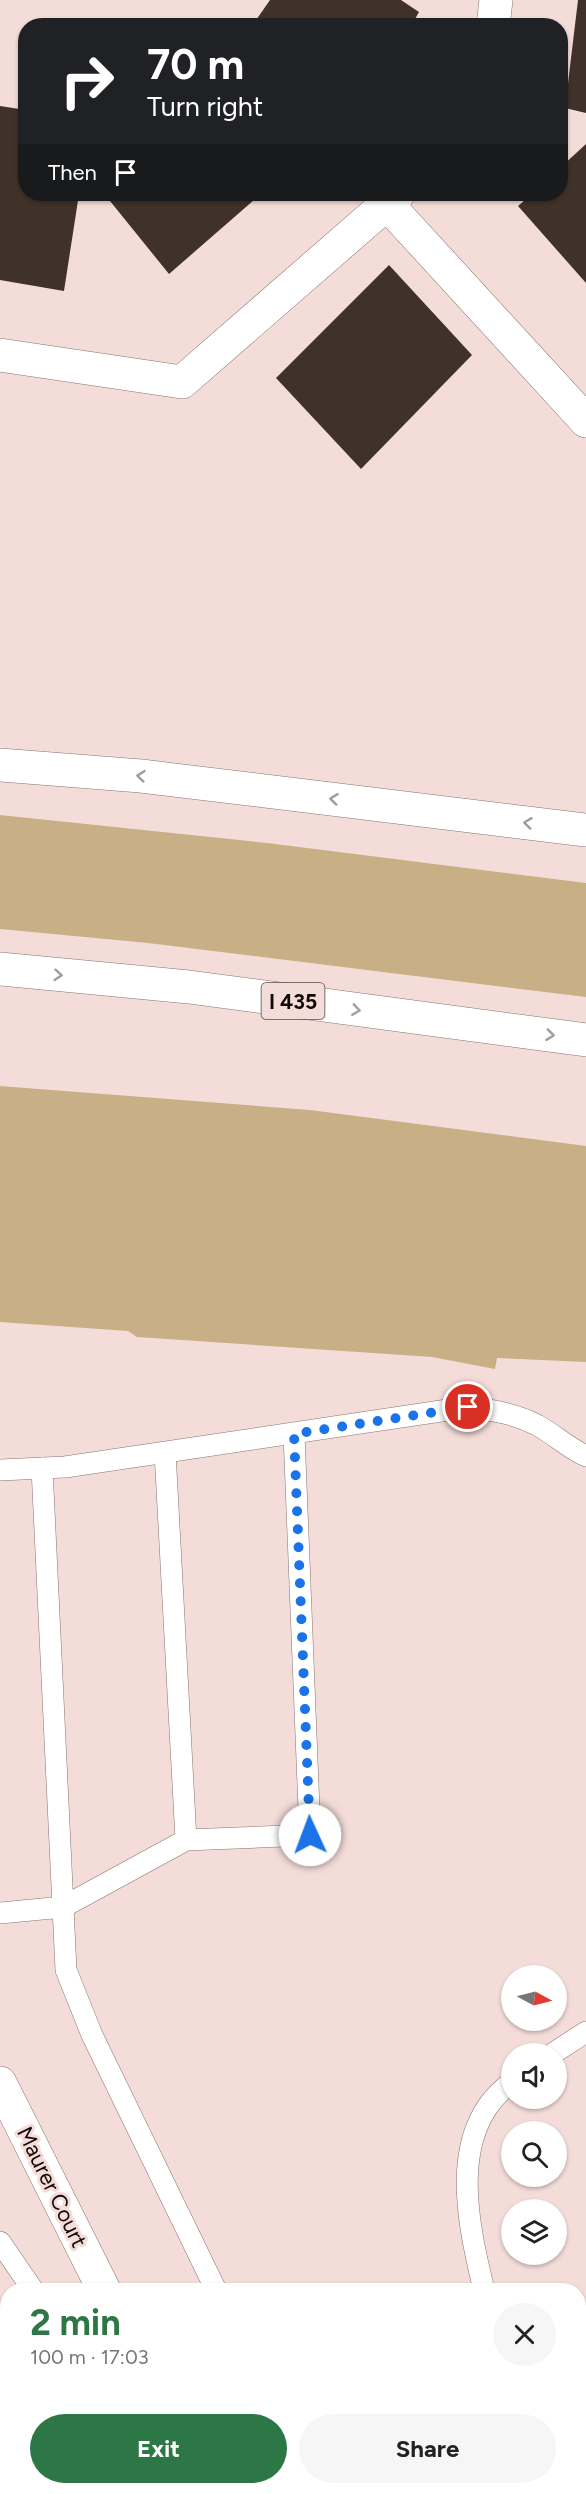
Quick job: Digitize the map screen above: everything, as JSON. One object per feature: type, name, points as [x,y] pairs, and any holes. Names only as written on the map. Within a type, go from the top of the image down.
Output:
[{"type":"main road","points":[[494,18],[496,0]]},
{"type":"main road","points":[[0,355],[182,382],[390,201]]},
{"type":"main road","points":[[394,201],[586,422]]},
{"type":"main road","points":[[0,765],[141,776],[586,830]]},
{"type":"main road","name":"I 435","points":[[0,969],[189,987],[586,1040]]},
{"type":"main road","name":"Maurer Court","points":[[0,2083],[100,2283]]},
{"type":"lane","points":[[0,1470],[42,1468],[165,1452],[468,1407],[503,1411],[538,1426],[566,1447],[586,1456]]},
{"type":"lane","points":[[0,1913],[63,1907],[186,1840],[310,1835],[294,1434]]},
{"type":"lane","points":[[165,1452],[186,1840]]},
{"type":"lane","points":[[42,1468],[66,1970],[92,2035],[213,2283]]},
{"type":"lane","points":[[567,2044],[586,2032]]},
{"type":"lane","points":[[482,2283],[473,2245],[466,2173],[479,2119],[501,2091]]},
{"type":"lane","points":[[0,2242],[28,2283]]},
{"type":"shaded area","points":[[0,815],[267,843],[586,883],[586,997],[148,943],[0,929]]},
{"type":"shaded area","points":[[0,1086],[310,1110],[586,1146],[586,1362],[497,1358],[495,1369],[432,1357],[137,1337],[128,1331],[0,1322]]},
{"type":"building","points":[[270,0],[401,0],[419,12],[416,18],[258,18]]},
{"type":"building","points":[[578,0],[586,0],[586,113],[568,109],[568,83]]},
{"type":"building","points":[[0,106],[18,109],[18,201],[78,201],[64,291],[0,280]]},
{"type":"building","points":[[586,144],[586,283],[518,206],[524,201],[568,201],[568,161]]},
{"type":"building","points":[[110,201],[253,201],[169,274]]},
{"type":"building","points":[[389,265],[472,355],[361,469],[276,378]]},
{"type":"route","points":[[310,1835],[294,1434],[468,1407]]}]
